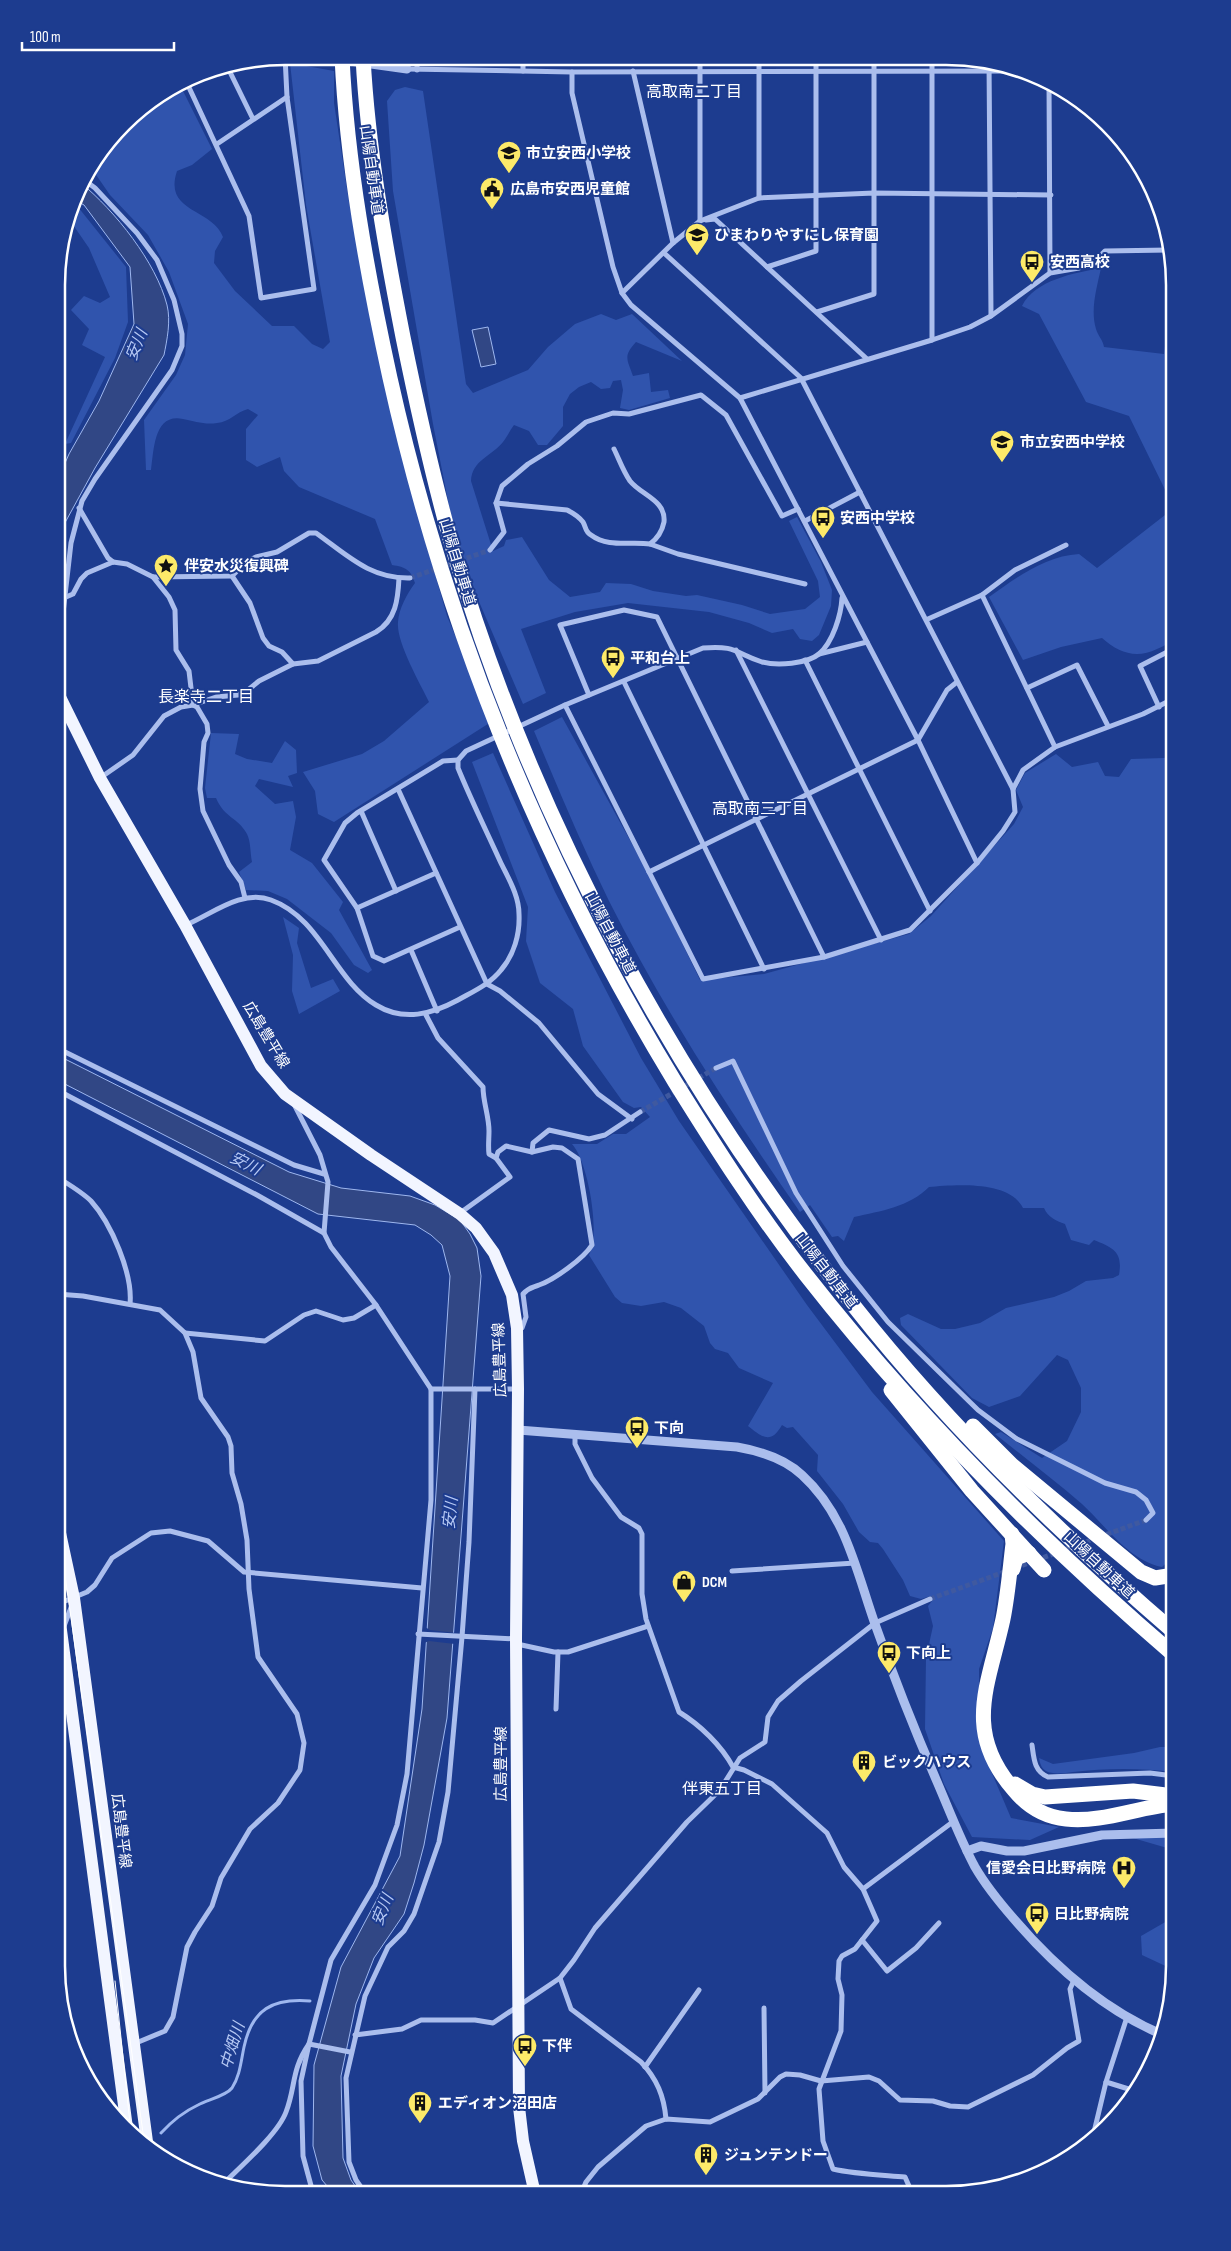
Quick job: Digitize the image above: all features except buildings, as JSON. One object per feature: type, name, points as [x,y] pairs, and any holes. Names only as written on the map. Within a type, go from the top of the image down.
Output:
[{"type":"highway","name":"山陽自動車道","points":[[343,65],[357,200],[389,371],[416,488],[434,551],[484,698],[521,790],[571,896],[638,1021],[712,1143],[776,1235],[843,1321],[897,1386],[1013,1508],[1107,1598],[1166,1648]]},
{"type":"highway","name":"山陽自動車道","points":[[363,65],[379,206],[418,414],[452,545],[473,611],[531,764],[588,888],[653,1012],[727,1132],[790,1223],[856,1309],[910,1372],[1047,1516],[1120,1585],[1166,1625]]},
{"type":"highway","points":[[856,1309],[1012,1465],[1141,1572],[1155,1578],[1166,1576]]},
{"type":"highway","points":[[843,1321],[901,1405],[972,1491],[1044,1570]]},
{"type":"highway","points":[[1012,1534],[1013,1544],[1003,1617],[983,1700],[985,1732],[991,1753],[1001,1774],[1030,1806],[1042,1813],[1059,1818],[1091,1819],[1166,1805]]},
{"type":"highway","points":[[1029,1553],[1022,1554],[1014,1564],[1008,1614],[987,1700],[989,1732],[1005,1772],[1020,1788],[1045,1797],[1142,1791],[1166,1795]]},
{"type":"main road","name":"広島豊平線","points":[[65,707],[100,778],[185,926],[261,1066],[285,1094],[371,1155],[460,1214],[476,1228],[494,1253],[512,1295],[517,1328],[518,1389],[519,2107],[523,2141],[533,2186]]},
{"type":"main road","name":"広島豊平線","points":[[65,1556],[74,1598],[146,2136]]},
{"type":"main road","points":[[65,1679],[126,2118]]},
{"type":"street","points":[[189,87],[249,216],[261,298],[314,289],[287,97],[285,65]]},
{"type":"street","points":[[378,65],[417,70],[572,72],[996,71]]},
{"type":"street","points":[[417,65],[417,70]]},
{"type":"street","points":[[523,65],[523,71]]},
{"type":"street","points":[[700,65],[700,221]]},
{"type":"street","points":[[759,65],[759,198]]},
{"type":"street","points":[[766,267],[816,251],[816,65]]},
{"type":"street","points":[[817,312],[874,294],[874,65]]},
{"type":"street","points":[[932,65],[932,340]]},
{"type":"street","points":[[633,71],[673,243]]},
{"type":"street","points":[[989,71],[991,316]]},
{"type":"street","points":[[230,72],[253,119]]},
{"type":"street","points":[[572,72],[572,93],[613,267],[622,293],[631,305],[650,322],[740,398],[842,598],[918,740],[977,862]]},
{"type":"street","points":[[1049,91],[1050,273]]},
{"type":"street","points":[[216,144],[287,97]]},
{"type":"street","points":[[65,604],[71,543],[79,508],[95,479],[172,370],[179,358],[182,334],[174,300],[157,260],[137,233],[90,185]]},
{"type":"street","points":[[622,293],[673,243],[700,221],[759,198],[816,194],[1051,195]]},
{"type":"street","points":[[700,221],[715,219],[867,359]]},
{"type":"street","points":[[740,398],[801,378],[932,340],[991,316],[1050,273],[1079,268],[1096,260],[1105,251],[1163,250]]},
{"type":"street","points":[[565,705],[703,979],[824,957],[910,930],[977,862],[1004,831],[1016,812],[1013,789],[928,619],[801,378],[664,253]]},
{"type":"street","points":[[490,550],[502,537],[504,528],[496,503],[502,486],[528,464],[557,446],[586,422],[613,412],[629,414],[701,395],[726,415],[782,516],[798,509]]},
{"type":"street","points":[[614,449],[631,482],[657,503],[662,510],[663,527],[659,537],[650,544]]},
{"type":"street","points":[[804,521],[860,492]]},
{"type":"street","points":[[496,503],[567,510],[583,522],[586,531],[596,538],[610,543],[650,544],[678,554],[805,584]]},
{"type":"street","points":[[79,508],[108,558],[113,562],[127,564],[153,577],[169,597],[175,610],[176,650],[189,672],[193,705],[208,724],[200,789],[203,811],[229,865],[241,882],[245,898]]},
{"type":"street","points":[[153,577],[232,576],[246,562],[256,557],[277,552],[309,533],[316,533],[367,570],[399,578],[410,578]]},
{"type":"street","points":[[928,619],[982,595],[1015,570],[1066,545]]},
{"type":"street","points":[[66,597],[73,594],[81,579],[87,573],[113,562]]},
{"type":"street","points":[[232,576],[250,603],[263,638],[269,646],[282,652],[292,664]]},
{"type":"street","points":[[100,778],[133,755],[164,716],[181,707],[216,697],[238,695],[259,681],[292,664],[318,661],[385,626],[392,618],[398,599],[399,578]]},
{"type":"street","points":[[982,595],[1055,747]]},
{"type":"street","points":[[819,654],[841,614],[842,598]]},
{"type":"street","points":[[589,695],[560,626],[624,610],[658,617],[824,957]]},
{"type":"street","points":[[460,927],[384,961],[373,956],[357,908],[324,860],[345,823],[361,811],[443,761],[458,760],[466,751],[475,746],[551,711],[678,660],[703,648],[724,646],[764,662],[788,663],[867,642]]},
{"type":"street","points":[[736,650],[881,940]]},
{"type":"street","points":[[1159,707],[1140,666],[1166,653]]},
{"type":"street","points":[[805,660],[930,911]]},
{"type":"street","points":[[1026,688],[1077,665],[1108,726]]},
{"type":"street","points":[[624,682],[764,969]]},
{"type":"street","points":[[649,872],[918,740],[947,690],[958,682]]},
{"type":"street","points":[[1013,789],[1023,770],[1055,747],[1166,703]]},
{"type":"street","points":[[185,926],[245,898],[259,897],[272,900],[296,917],[327,948],[360,993],[377,1006],[398,1014],[426,1014],[437,1011],[487,984],[501,971],[512,954],[518,932],[519,913],[514,891],[462,777],[458,760]]},
{"type":"street","points":[[398,789],[487,984],[500,990],[539,1023],[598,1094],[632,1119]]},
{"type":"street","points":[[361,811],[396,890]]},
{"type":"street","points":[[357,908],[436,873]]},
{"type":"street","points":[[411,950],[437,1011]]},
{"type":"street","points":[[426,1014],[438,1038],[483,1087],[483,1104],[489,1130],[487,1140],[489,1154],[496,1158],[510,1177],[460,1214]]},
{"type":"street","points":[[65,1052],[294,1165],[324,1174]]},
{"type":"street","points":[[716,1068],[733,1061],[796,1193],[843,1266],[888,1322],[978,1410],[1017,1439],[1106,1483],[1136,1492],[1146,1500],[1154,1513],[1146,1520]]},
{"type":"street","points":[[65,1094],[249,1190],[324,1233]]},
{"type":"street","points":[[285,1094],[297,1109],[320,1155],[324,1174],[328,1182],[324,1233],[331,1247],[376,1305],[433,1389],[430,1500],[407,1774],[396,1825],[375,1885],[331,1960],[301,2081],[303,2156],[312,2186]]},
{"type":"street","points":[[532,1152],[533,1143],[549,1130],[589,1139],[605,1135],[640,1112]]},
{"type":"street","points":[[496,1158],[498,1152],[506,1146],[532,1152],[554,1146],[562,1148],[578,1159],[592,1245],[587,1253],[573,1264],[540,1285],[529,1287],[523,1294],[526,1317],[522,1328],[517,1328]]},
{"type":"street","points":[[65,1183],[90,1200],[100,1212],[122,1259],[131,1295],[130,1304]]},
{"type":"street","points":[[65,1295],[160,1310],[185,1333],[193,1352],[201,1398],[228,1437],[231,1446],[232,1473],[241,1504],[247,1540],[258,1657],[297,1714],[304,1743],[300,1770],[278,1803],[250,1829],[232,1857],[212,1906],[194,1932],[187,1948],[173,2017],[165,2031],[133,2045]]},
{"type":"street","points":[[185,1333],[265,1341],[304,1315],[316,1311],[343,1320],[354,1318],[376,1305]]},
{"type":"street","points":[[433,1389],[518,1389]]},
{"type":"street","points":[[360,2186],[349,2162],[346,2078],[348,2051],[355,2035],[365,1996],[388,1947],[404,1931],[414,1914],[439,1842],[448,1792],[459,1637],[469,1542],[473,1390]]},
{"type":"street","points":[[518,1430],[737,1446],[770,1455],[788,1464],[803,1475],[838,1520],[856,1563],[875,1623],[910,1719],[967,1851],[996,1897],[1047,1954],[1090,1994],[1127,2017],[1156,2031]]},
{"type":"street","points":[[575,1435],[575,1444],[592,1478],[621,1517],[639,1528],[642,1534],[642,1594],[648,1626],[679,1712],[694,1721],[726,1754],[733,1767],[744,1770],[772,1784],[827,1833],[844,1867],[863,1889],[877,1921],[855,1949],[842,1956],[839,1961],[838,1979],[842,1995],[840,2031],[821,2081],[820,2117],[824,2141],[833,2169],[905,2177],[909,2186]]},
{"type":"street","points":[[65,1601],[74,1598],[95,1585],[112,1558],[151,1533],[170,1531],[208,1542],[244,1572],[422,1588]]},
{"type":"street","points":[[732,1571],[856,1563]]},
{"type":"street","points":[[65,1621],[74,1598]]},
{"type":"street","points":[[355,2035],[402,2029],[421,2020],[475,2020],[493,2023],[560,1978],[595,1928],[687,1822],[720,1790],[740,1758],[765,1742],[768,1717],[778,1701],[844,1645],[875,1623],[930,1599]]},
{"type":"street","points":[[420,1634],[517,1642],[558,1652],[568,1652],[648,1626]]},
{"type":"street","points":[[556,1709],[558,1652]]},
{"type":"street","points":[[1032,1744],[1035,1765],[1040,1773],[1048,1777],[1150,1773],[1166,1775]]},
{"type":"street","points":[[863,1889],[954,1820]]},
{"type":"street","points":[[967,1851],[981,1846],[1007,1852],[1102,1835],[1166,1833]]},
{"type":"street","points":[[862,1940],[887,1971],[916,1948],[939,1923]]},
{"type":"street","points":[[560,1978],[571,2009],[645,2066],[661,2091],[666,2119]]},
{"type":"street","points":[[585,2186],[598,2167],[646,2126],[666,2119],[710,2122],[758,2099],[780,2077],[786,2074],[800,2075],[821,2081],[869,2077],[879,2081],[900,2100],[933,2102],[968,2108],[1033,2075],[1067,2048],[1079,2041],[1070,1989],[1074,1980]]},
{"type":"street","points":[[645,2066],[699,1990]]},
{"type":"street","points":[[764,2008],[765,2093]]},
{"type":"street","points":[[1095,2128],[1106,2082],[1127,2017]]},
{"type":"street","points":[[310,2044],[348,2051]]},
{"type":"street","points":[[229,2178],[280,2124],[286,2112],[298,2059],[310,2044]]},
{"type":"street","points":[[1106,2082],[1128,2089]]},
{"type":"street","points":[[120,2111],[124,2104]]},
{"type":"shaded area","points":[[290,65],[334,71],[334,103],[349,202],[377,344],[414,500],[447,616],[491,722],[334,822],[318,814],[315,791],[303,772],[362,754],[384,741],[429,702],[409,662],[398,630],[402,606],[415,583],[410,572],[392,565],[375,519],[299,487],[284,471],[280,457],[257,467],[246,460],[246,429],[258,415],[248,409],[226,421],[217,423],[204,423],[183,419],[166,421],[157,434],[151,470],[146,470],[144,420],[176,375],[185,355],[188,324],[169,272],[148,235],[110,195],[96,174],[129,129],[163,102],[183,91],[212,149],[192,165],[177,171],[175,185],[177,195],[183,203],[209,220],[223,237],[215,251],[214,263],[235,291],[272,326],[294,326],[312,344],[323,349],[330,342],[306,205]]},
{"type":"shaded area","points":[[405,87],[423,91],[466,384],[473,393],[528,370],[548,347],[575,324],[601,314],[616,320],[632,314],[682,361],[636,342],[629,351],[627,358],[633,376],[649,373],[651,392],[668,390],[670,398],[629,410],[620,408],[623,390],[621,380],[613,381],[610,388],[601,389],[591,382],[579,387],[570,394],[563,407],[563,426],[547,445],[538,445],[529,431],[514,425],[499,447],[479,463],[472,474],[471,481],[493,551],[504,546],[506,540],[522,537],[549,580],[570,597],[600,592],[606,583],[631,584],[653,591],[686,596],[697,595],[742,605],[770,614],[805,609],[820,597],[818,581],[789,521],[797,517],[821,562],[832,590],[831,606],[819,635],[812,641],[800,639],[793,629],[772,633],[749,623],[709,612],[628,603],[575,612],[521,629],[546,693],[523,704],[465,569],[449,506],[433,424],[393,191],[387,101],[395,90]]},
{"type":"shaded area","points":[[79,208],[126,267],[128,322],[115,358],[71,443],[65,444],[105,357],[82,345],[89,329],[71,310],[84,296],[100,303],[110,297],[89,248],[74,226]]},
{"type":"shaded area","points":[[1101,268],[1095,298],[1094,322],[1104,347],[1164,354],[1166,338],[1166,492],[1129,416],[1086,402],[1039,314],[1022,306],[1036,290],[1056,279]]},
{"type":"shaded area","points":[[1166,514],[1166,645],[1149,652],[1135,654],[1121,651],[1102,638],[1061,647],[1023,660],[989,597],[1031,569],[1054,559],[1079,554],[1097,568]]},
{"type":"shaded area","points":[[562,717],[647,871],[700,980],[764,974],[909,934],[931,916],[1014,824],[1023,807],[1016,790],[1025,773],[1056,754],[1072,767],[1098,762],[1105,776],[1119,777],[1131,759],[1166,757],[1166,1563],[1162,1567],[1150,1563],[1128,1550],[1082,1504],[995,1434],[1001,1432],[1042,1458],[1067,1441],[1081,1412],[1081,1388],[1068,1360],[1057,1355],[1020,1396],[989,1407],[972,1398],[901,1325],[900,1318],[908,1314],[941,1329],[955,1329],[980,1323],[1006,1308],[1054,1297],[1086,1281],[1113,1278],[1119,1275],[1120,1267],[1120,1261],[1116,1252],[1094,1240],[1089,1245],[1071,1240],[1065,1224],[1058,1222],[1044,1208],[1023,1208],[1016,1199],[1006,1193],[980,1186],[929,1187],[904,1204],[854,1217],[844,1241],[838,1236],[832,1237],[810,1205],[800,1212],[748,1137],[652,982],[599,880],[534,731]]},
{"type":"shaded area","points":[[211,733],[239,734],[235,754],[247,759],[272,763],[285,741],[296,750],[297,773],[288,776],[293,787],[259,779],[255,786],[275,804],[293,801],[296,817],[290,850],[312,863],[343,902],[339,910],[372,970],[368,973],[354,965],[331,933],[287,899],[268,891],[246,890],[239,872],[252,862],[247,834],[223,810],[216,798],[207,798],[205,788]]},
{"type":"shaded area","points":[[493,753],[555,892],[641,1058],[679,1121],[807,1305],[872,1392],[1004,1541],[993,1628],[979,1669],[979,1731],[991,1771],[1011,1818],[1059,1827],[1030,1840],[972,1837],[944,1784],[925,1729],[926,1658],[933,1626],[928,1606],[932,1601],[931,1596],[921,1599],[910,1596],[903,1580],[883,1549],[878,1543],[870,1542],[859,1532],[843,1504],[817,1471],[818,1455],[793,1427],[787,1428],[782,1425],[774,1435],[766,1437],[758,1434],[748,1426],[773,1383],[739,1368],[728,1353],[715,1349],[710,1343],[704,1326],[681,1308],[664,1302],[641,1306],[622,1303],[615,1297],[589,1255],[594,1232],[591,1198],[583,1166],[572,1144],[597,1144],[613,1134],[626,1134],[650,1117],[641,1107],[634,1108],[623,1102],[583,1046],[573,1009],[540,983],[526,941],[528,907],[472,762]]},
{"type":"shaded area","points":[[283,917],[299,928],[297,943],[311,988],[333,979],[340,991],[299,1014],[292,991],[293,955]]},
{"type":"shaded area","points":[[1165,1747],[1166,1771],[1123,1769],[1052,1773],[1043,1768],[1039,1758],[1053,1764]]},
{"type":"shaded area","points":[[1126,1836],[1166,1836],[1166,1848]]},
{"type":"shaded area","points":[[1166,1922],[1166,1966],[1142,1955],[1141,1936]]},
{"type":"water","name":"安川","points":[[88,189],[133,238],[162,289],[167,305],[169,324],[164,355],[95,468],[65,523],[65,463],[99,401],[134,324],[130,267],[81,203]]},
{"type":"water","points":[[488,327],[496,364],[481,367],[472,330]]},
{"type":"water","name":"安川","points":[[65,1059],[289,1172],[341,1188],[410,1196],[435,1205],[460,1220],[477,1248],[481,1276],[447,1718],[424,1845],[414,1883],[404,1914],[374,1958],[356,2004],[341,2076],[343,2158],[355,2186],[327,2186],[322,2180],[313,2146],[314,2065],[341,1967],[400,1856],[422,1709],[450,1276],[442,1245],[415,1225],[318,1214],[65,1084]]},
{"type":"pier","points":[[425,1627],[430,1630],[456,1633],[455,1644],[429,1641],[424,1643]]},
{"type":"waterway","name":"中畑川","points":[[161,2133],[187,2111],[216,2098],[232,2088],[239,2073],[244,2047],[252,2023],[259,2015],[275,2004],[310,2001]]},
{"type":"tunnel","points":[[410,578],[490,550]]},
{"type":"tunnel","points":[[640,1112],[716,1068]]},
{"type":"tunnel","points":[[1015,1568],[1146,1520]]},
{"type":"tunnel","points":[[930,1599],[1007,1571]]},
{"type":"tram line","points":[[65,1577],[143,2134]]},
{"type":"tram line","points":[[115,1981],[130,2123]]},
{"type":"place","name":"市立安西小学校","points":[[509,174]]},
{"type":"place","name":"広島市安西児童館","points":[[492,210]]},
{"type":"place","name":"ひまわりやすにし保育園","points":[[697,256]]},
{"type":"place","name":"安西高校","points":[[1032,283]]},
{"type":"place","name":"市立安西中学校","points":[[1002,463]]},
{"type":"place","name":"安西中学校","points":[[823,539]]},
{"type":"place","name":"伴安水災復興碑","points":[[166,587]]},
{"type":"place","name":"平和台上","points":[[613,679]]},
{"type":"place","name":"下向","points":[[637,1449]]},
{"type":"place","name":"DCM","points":[[684,1603]]},
{"type":"place","name":"下向上","points":[[889,1674]]},
{"type":"place","name":"ビックハウス","points":[[864,1783]]},
{"type":"place","name":"信愛会日比野病院","points":[[1124,1889]]},
{"type":"place","name":"日比野病院","points":[[1037,1935]]},
{"type":"place","name":"下伴","points":[[525,2067]]},
{"type":"place","name":"エディオン沼田店","points":[[420,2124]]},
{"type":"place","name":"ジュンテンドー","points":[[706,2176]]},
{"type":"district","name":"高取南二丁目","points":[[694,92]]},
{"type":"district","name":"長楽寺二丁目","points":[[206,697]]},
{"type":"district","name":"高取南三丁目","points":[[760,809]]},
{"type":"district","name":"伴東五丁目","points":[[722,1789]]}]
